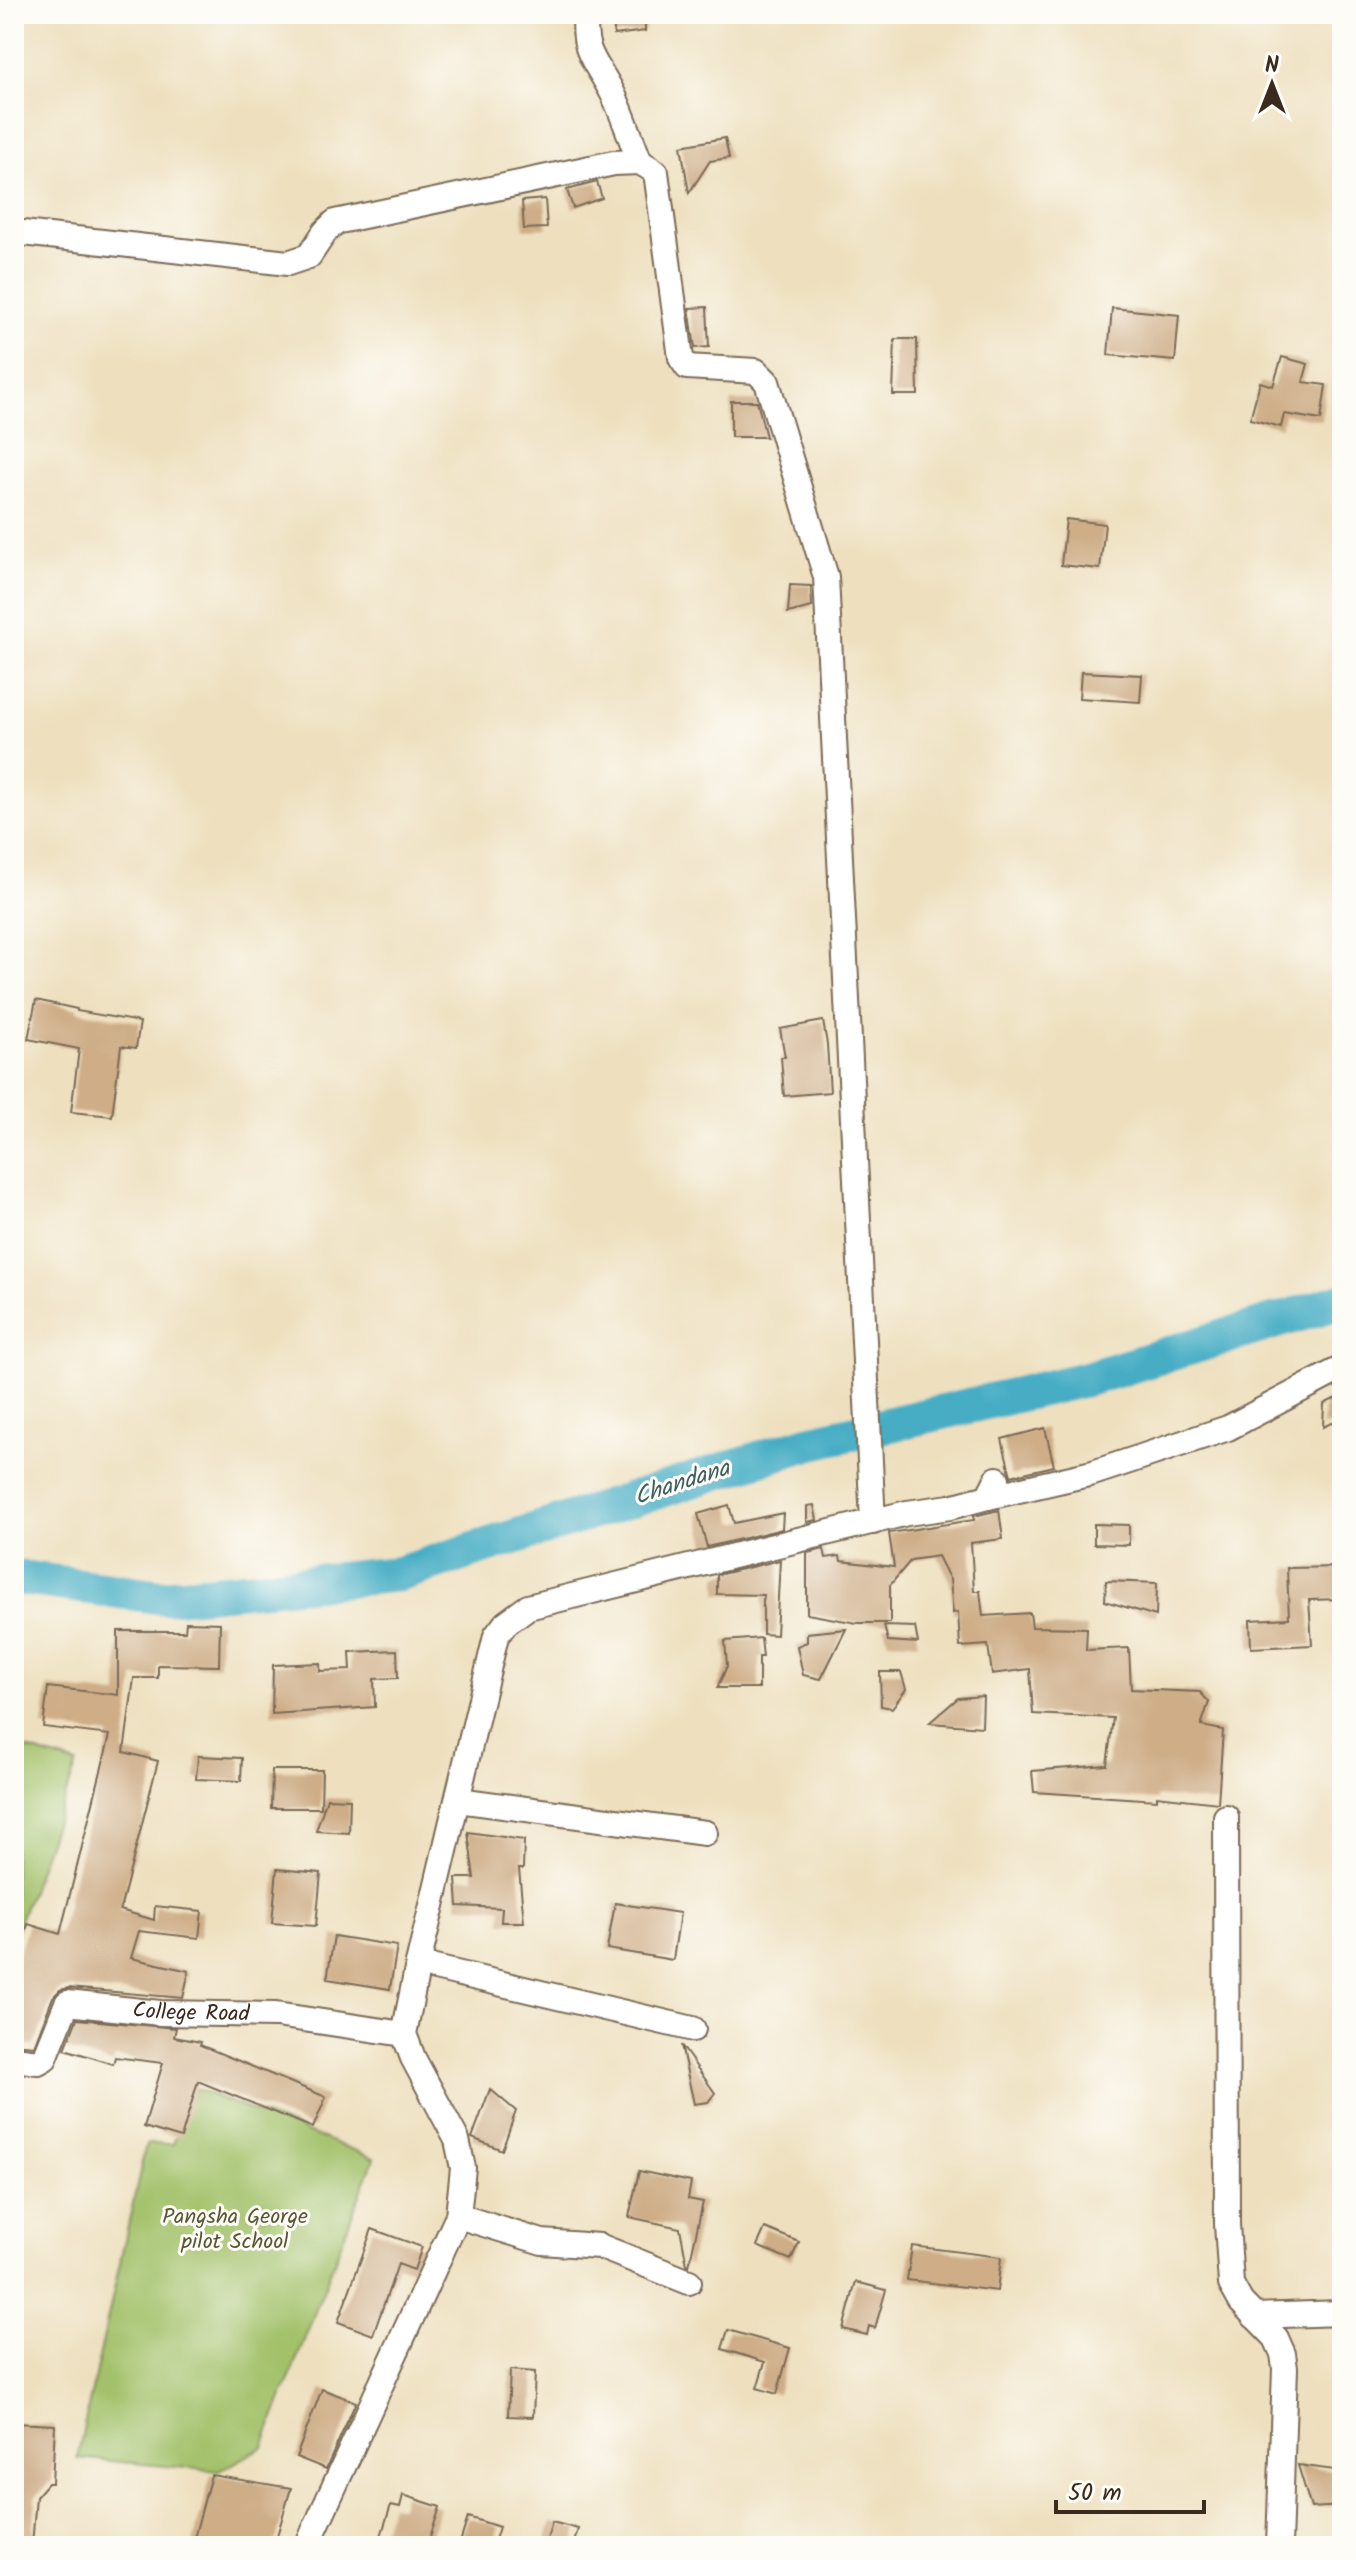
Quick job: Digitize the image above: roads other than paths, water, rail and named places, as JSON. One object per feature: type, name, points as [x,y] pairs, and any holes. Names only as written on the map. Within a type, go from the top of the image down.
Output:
[{"type":"street","points":[[586,14],[583,36],[596,67],[614,96],[640,162]]},
{"type":"street","points":[[14,232],[288,263],[309,256],[335,222],[614,163],[640,162],[656,172],[681,358],[687,367],[756,371],[767,382],[826,577],[872,1512]]},
{"type":"street","points":[[307,2546],[458,2216],[463,2168],[457,2140],[413,2058],[404,2034],[496,1636],[506,1623],[528,1607],[872,1512],[907,1513],[950,1507],[992,1488],[1093,1473],[1228,1428],[1342,1368]]},
{"type":"street","points":[[458,1800],[705,1833]]},
{"type":"street","points":[[1226,1817],[1227,2224],[1231,2284],[1241,2302],[1276,2338],[1283,2354],[1279,2546]]},
{"type":"street","points":[[418,1964],[693,2029]]},
{"type":"street","name":"College Road","points":[[14,2059],[38,2062],[45,2058],[67,2003],[160,2013],[276,2015],[404,2034]]},
{"type":"street","points":[[458,2216],[542,2242],[599,2246],[689,2282]]},
{"type":"street","points":[[1254,2316],[1342,2313]]},
{"type":"waterway","name":"Chandana","points":[[14,1577],[163,1597],[399,1574],[808,1443],[1090,1378],[1342,1301]]},
{"type":"park label","name":"Pangsha George pilot School","points":[[235,2230]]}]
